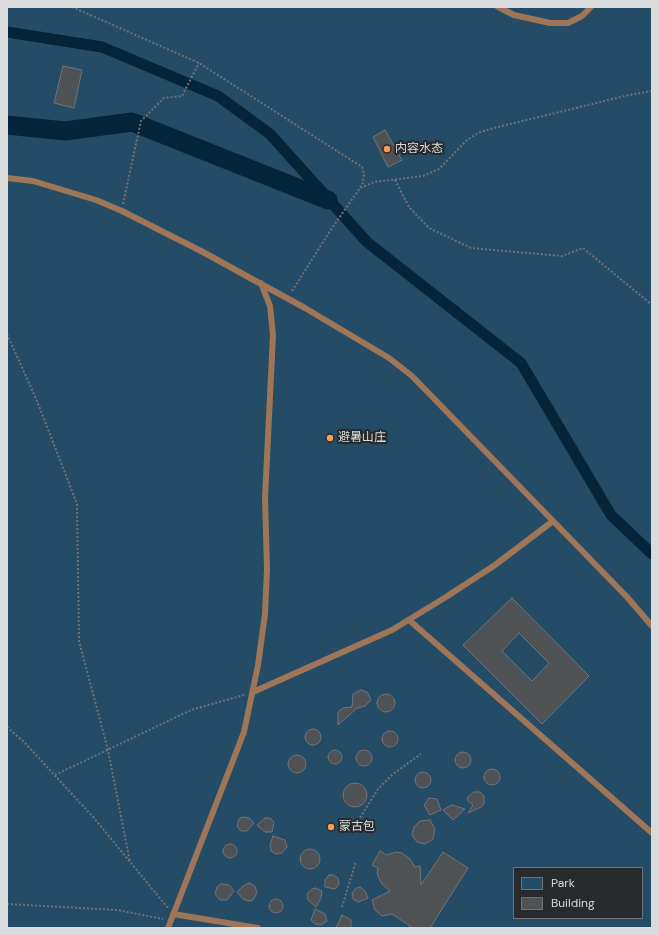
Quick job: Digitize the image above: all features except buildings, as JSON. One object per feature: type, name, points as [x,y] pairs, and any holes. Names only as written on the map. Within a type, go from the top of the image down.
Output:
[{"type":"lane","points":[[498,7],[514,16],[550,23],[568,23],[582,16],[591,7]]},
{"type":"lane","points":[[7,178],[33,181],[96,200],[122,211],[201,250],[261,283],[389,358],[412,376],[627,597],[652,626]]},
{"type":"lane","points":[[168,928],[244,732],[253,692],[265,614],[267,569],[265,498],[273,335],[270,306],[261,283]]},
{"type":"lane","points":[[253,692],[392,630],[495,565],[553,521]]},
{"type":"lane","points":[[409,620],[652,833]]},
{"type":"lane","points":[[173,914],[258,928]]},
{"type":"path","points":[[72,7],[199,63],[323,140],[362,167],[364,174],[363,183],[330,231],[288,298]]},
{"type":"path","points":[[122,211],[141,121],[164,98],[182,96],[199,63]]},
{"type":"path","points":[[360,188],[374,182],[422,176],[439,169],[458,147],[480,132],[629,95],[652,91]]},
{"type":"path","points":[[395,180],[409,207],[430,228],[471,248],[562,256],[583,248],[652,305]]},
{"type":"path","points":[[7,334],[37,401],[77,504],[79,641],[108,750],[130,862]]},
{"type":"path","points":[[55,775],[191,710],[253,692]]},
{"type":"path","points":[[7,727],[25,742],[55,775],[173,914]]},
{"type":"path","points":[[358,821],[378,789],[393,774],[421,754]]},
{"type":"path","points":[[342,907],[356,861]]},
{"type":"path","points":[[7,904],[117,910],[170,920]]},
{"type":"green space","name":"避暑山庄","points":[[7,7],[652,7],[652,928],[7,928]]},
{"type":"waterway","points":[[7,32],[102,47],[218,96],[270,134],[367,242],[521,363],[611,515],[652,554]]},
{"type":"waterway","points":[[7,125],[65,131],[132,122],[328,200]]},
{"type":"place","name":"内容水态","points":[[387,149]]},
{"type":"place","name":"避暑山庄","points":[[330,438]]},
{"type":"place","name":"蒙古包","points":[[331,827]]}]
